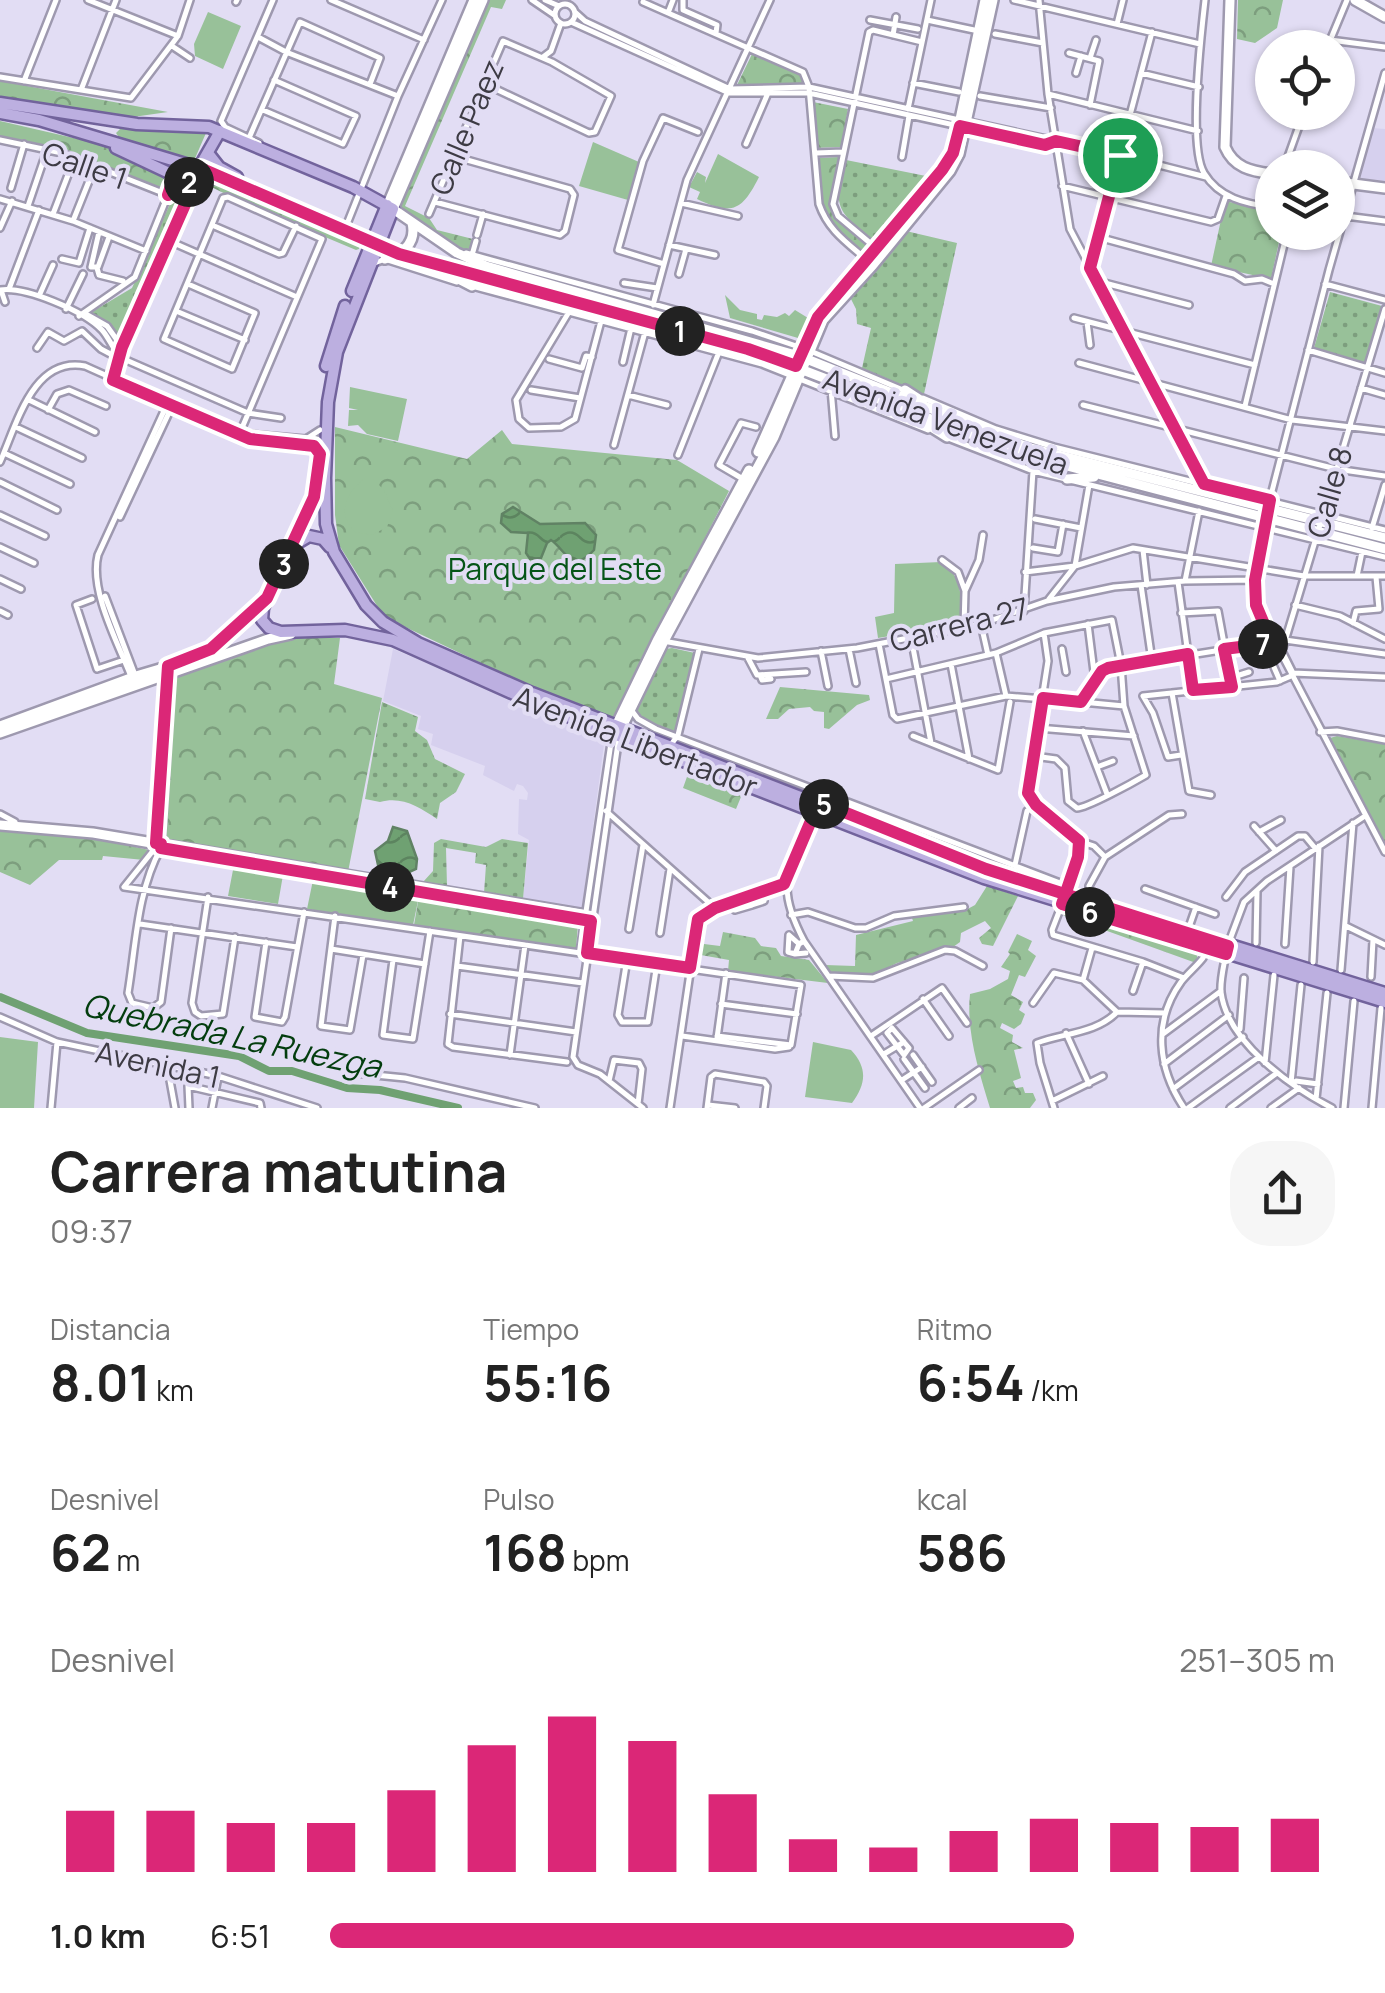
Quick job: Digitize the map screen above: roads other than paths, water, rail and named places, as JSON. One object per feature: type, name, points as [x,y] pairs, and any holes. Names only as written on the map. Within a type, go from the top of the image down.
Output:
[{"type":"main road","name":"Avenida Venezuela","points":[[0,104],[137,124],[220,126],[390,206]]},
{"type":"main road","points":[[0,112],[88,134],[167,172],[172,187],[201,173]]},
{"type":"main road","points":[[119,148],[116,127],[137,124]]},
{"type":"main road","points":[[189,195],[220,126]]},
{"type":"main road","points":[[119,148],[201,173]]},
{"type":"main road","points":[[208,153],[224,170],[314,210],[326,221]]},
{"type":"main road","name":"Avenida Venezuela","points":[[201,173],[264,194],[375,244]]},
{"type":"main road","points":[[294,633],[273,630],[265,624],[261,613],[314,497],[330,350],[390,206]]},
{"type":"main road","points":[[334,552],[325,508],[331,375],[375,244]]},
{"type":"main road","points":[[290,549],[302,538],[316,536],[334,552]]},
{"type":"main road","name":"Avenida Libertador","points":[[334,552],[366,604],[382,622],[418,643],[617,731],[758,780],[984,878],[1065,895],[1187,933],[1227,950],[1385,993]]},
{"type":"main road","points":[[344,630],[366,619],[366,604]]},
{"type":"main road","name":"Avenida Libertador","points":[[294,633],[344,630],[393,640],[814,806],[1383,1005]]},
{"type":"street","points":[[24,81],[56,0]]},
{"type":"street","points":[[88,0],[178,36]]},
{"type":"street","points":[[80,91],[116,0]]},
{"type":"street","points":[[0,76],[131,98],[178,36],[190,0]]},
{"type":"street","points":[[273,0],[220,126],[357,189]]},
{"type":"street","points":[[331,0],[424,40]]},
{"type":"street","points":[[345,230],[357,189],[442,0]]},
{"type":"street","points":[[390,206],[474,0]]},
{"type":"street","points":[[390,206],[483,0]]},
{"type":"street","points":[[532,0],[562,23]]},
{"type":"street","points":[[545,0],[559,6],[567,4],[584,21],[730,91],[809,90],[1120,155],[1206,177]]},
{"type":"street","points":[[668,13],[673,0]]},
{"type":"street","points":[[683,0],[683,10],[717,25],[716,33]]},
{"type":"street","points":[[653,305],[698,153],[770,0]]},
{"type":"street","points":[[902,158],[930,0]]},
{"type":"street","points":[[571,1062],[617,731],[823,320],[959,154],[985,0]]},
{"type":"street","points":[[964,124],[993,0]]},
{"type":"street","points":[[1014,0],[1201,44]]},
{"type":"street","points":[[1117,24],[1123,0]]},
{"type":"street","points":[[1196,0],[1204,1],[1198,152],[1206,177],[1226,196],[1255,204]]},
{"type":"street","points":[[1230,0],[1225,148],[1231,160],[1255,170]]},
{"type":"street","points":[[1334,30],[1346,0]]},
{"type":"street","points":[[1356,0],[1385,17]]},
{"type":"street","points":[[643,2],[801,70],[809,90],[823,216],[828,226],[871,262]]},
{"type":"street","points":[[1039,3],[1048,94],[1070,229],[1204,484]]},
{"type":"street","points":[[556,17],[559,6]]},
{"type":"street","points":[[571,22],[575,12]]},
{"type":"street","points":[[870,20],[896,21],[918,29]]},
{"type":"street","points":[[927,20],[974,30]]},
{"type":"street","points":[[893,35],[896,21]]},
{"type":"street","points":[[250,138],[300,22],[380,58],[370,84]]},
{"type":"street","points":[[562,23],[571,22],[730,91],[809,90]]},
{"type":"street","points":[[552,62],[551,51],[562,23]]},
{"type":"street","points":[[880,252],[838,216],[833,204],[843,152],[869,32],[922,42]]},
{"type":"street","points":[[1090,268],[1152,32]]},
{"type":"street","points":[[995,34],[1044,43]]},
{"type":"street","points":[[258,37],[398,96]]},
{"type":"street","name":"Calle Paez","points":[[429,214],[503,40],[543,57]]},
{"type":"street","points":[[1090,58],[1096,40]]},
{"type":"street","points":[[171,46],[190,58]]},
{"type":"street","points":[[1355,46],[1385,48]]},
{"type":"street","points":[[483,83],[594,132],[611,94],[543,57],[551,51]]},
{"type":"street","points":[[1069,54],[1100,64],[1090,104]]},
{"type":"street","points":[[1076,73],[1081,56]]},
{"type":"street","points":[[1141,73],[1199,87]]},
{"type":"street","points":[[1355,174],[1385,73]]},
{"type":"street","points":[[262,110],[343,144],[356,116],[274,80]]},
{"type":"street","points":[[913,83],[959,92]]},
{"type":"street","points":[[746,144],[768,93]]},
{"type":"street","points":[[1048,94],[1198,131]]},
{"type":"street","points":[[980,96],[1051,108]]},
{"type":"street","points":[[664,264],[618,250],[642,162],[663,118],[698,132]]},
{"type":"street","points":[[964,124],[1045,145],[1059,155]]},
{"type":"street","name":"Calle 1","points":[[0,140],[62,153],[172,187]]},
{"type":"street","points":[[1045,145],[1056,141]]},
{"type":"street","points":[[11,188],[24,144]]},
{"type":"street","points":[[814,153],[843,152]]},
{"type":"street","name":"Calle 1","points":[[28,206],[45,156]]},
{"type":"street","points":[[434,202],[560,235],[565,231],[574,195],[570,189],[453,156]]},
{"type":"street","points":[[52,214],[73,162]]},
{"type":"street","name":"Calle 1","points":[[73,221],[95,166]]},
{"type":"street","points":[[1355,184],[1385,188]]},
{"type":"street","points":[[1062,186],[1212,222],[1218,218],[1226,196]]},
{"type":"street","points":[[81,314],[135,277],[172,187]]},
{"type":"street","points":[[111,378],[189,195]]},
{"type":"street","points":[[188,284],[255,313],[233,367],[164,340],[223,198],[320,236],[321,243],[240,433]]},
{"type":"street","points":[[0,199],[73,221],[146,251]]},
{"type":"street","points":[[0,228],[12,201]]},
{"type":"street","points":[[680,204],[738,216]]},
{"type":"street","name":"Avenida Venezuela","points":[[390,206],[457,253],[511,274],[800,362],[1027,447],[1114,475]]},
{"type":"street","points":[[5,302],[3,290],[39,210]]},
{"type":"street","points":[[472,255],[482,214]]},
{"type":"street","points":[[1355,218],[1385,221]]},
{"type":"street","points":[[370,265],[399,254],[412,238],[412,222]]},
{"type":"street","points":[[212,225],[279,254],[296,226]]},
{"type":"street","points":[[62,259],[79,263],[90,228]]},
{"type":"street","points":[[97,268],[89,264],[99,232]]},
{"type":"street","points":[[850,245],[858,242],[858,233]]},
{"type":"street","points":[[109,236],[97,268],[99,274],[123,281]]},
{"type":"street","points":[[1098,237],[1234,274],[1244,281],[1262,278],[1274,284]]},
{"type":"street","points":[[167,240],[298,297]]},
{"type":"street","name":"Avenida Venezuela","points":[[375,244],[429,264],[905,390],[1024,438],[1204,484],[1267,513],[1319,528],[1385,534]]},
{"type":"street","points":[[669,245],[715,256]]},
{"type":"street","points":[[679,274],[686,249]]},
{"type":"street","points":[[1245,406],[1282,250]]},
{"type":"street","points":[[1332,250],[1255,568],[1256,605],[1272,643],[1385,852]]},
{"type":"street","name":"Avenida Venezuela","points":[[457,253],[752,330],[800,362],[830,389],[1033,470],[1199,512],[1267,513]]},
{"type":"street","name":"Avenida Venezuela","points":[[384,259],[719,352],[800,362],[998,447],[1267,513],[1385,549]]},
{"type":"street","points":[[429,264],[472,286]]},
{"type":"street","points":[[40,296],[53,265]]},
{"type":"street","points":[[66,309],[83,274]]},
{"type":"street","points":[[1097,281],[1189,306]]},
{"type":"street","points":[[624,283],[658,288]]},
{"type":"street","points":[[1325,284],[1385,300]]},
{"type":"street","points":[[3,290],[40,296],[107,326],[122,347]]},
{"type":"street","name":"Calle 8","points":[[1290,674],[1282,654],[1285,640],[1385,309]]},
{"type":"street","points":[[176,311],[245,340]]},
{"type":"street","points":[[569,312],[516,400],[522,423],[530,428],[561,427],[575,419],[601,321]]},
{"type":"street","points":[[81,314],[100,328],[118,357]]},
{"type":"street","points":[[1074,318],[1255,366]]},
{"type":"street","points":[[1087,322],[1090,346]]},
{"type":"street","points":[[623,362],[631,328]]},
{"type":"street","points":[[37,348],[48,332],[64,341],[82,331],[100,349],[118,357],[248,413],[281,418]]},
{"type":"street","points":[[614,445],[646,332]]},
{"type":"street","points":[[1308,350],[1385,373]]},
{"type":"street","points":[[678,455],[719,352]]},
{"type":"street","points":[[548,359],[582,368],[586,356],[592,357]]},
{"type":"street","points":[[589,917],[617,731],[661,641],[774,437],[800,362]]},
{"type":"street","points":[[1079,363],[1292,420],[1385,431]]},
{"type":"street","points":[[0,462],[42,376],[56,367],[72,364],[257,440],[306,444],[320,454]]},
{"type":"street","points":[[1361,388],[1385,394]]},
{"type":"street","points":[[830,389],[836,436]]},
{"type":"street","points":[[48,410],[57,394],[69,390],[106,406]]},
{"type":"street","points":[[532,390],[580,398]]},
{"type":"street","points":[[905,390],[945,416]]},
{"type":"street","points":[[628,395],[666,405]]},
{"type":"street","points":[[29,400],[95,432]]},
{"type":"street","points":[[893,402],[947,437]]},
{"type":"street","points":[[135,680],[97,583],[96,562],[170,403]]},
{"type":"street","points":[[135,680],[99,581],[98,562],[170,403]]},
{"type":"street","points":[[1082,405],[1336,469],[1385,476]]},
{"type":"street","points":[[744,479],[719,465],[741,423],[756,427]]},
{"type":"street","points":[[16,426],[82,458]]},
{"type":"street","points":[[240,433],[306,438],[320,430]]},
{"type":"street","points":[[4,452],[70,484]]},
{"type":"street","points":[[1024,610],[1033,470]]},
{"type":"street","points":[[1067,479],[1162,472]]},
{"type":"street","points":[[0,482],[58,510]]},
{"type":"street","points":[[1048,601],[1075,566],[1088,484]]},
{"type":"street","points":[[1372,528],[1385,485]]},
{"type":"street","points":[[1193,690],[1182,614],[1182,581],[1199,512]]},
{"type":"street","points":[[0,515],[45,536]]},
{"type":"street","points":[[1035,519],[1081,528]]},
{"type":"street","points":[[1033,548],[1058,552],[1064,524]]},
{"type":"street","name":"Avenida Venezuela","points":[[1319,528],[1372,528],[1385,534]]},
{"type":"street","name":"Avenida Venezuela","points":[[1319,528],[1362,552],[1385,557]]},
{"type":"street","points":[[965,591],[983,535]]},
{"type":"street","points":[[0,547],[34,563]]},
{"type":"street","points":[[1026,572],[1075,566],[1123,550],[1143,550],[1304,576],[1385,576]]},
{"type":"street","points":[[1143,550],[1152,660]]},
{"type":"street","points":[[1357,576],[1362,552]]},
{"type":"street","points":[[942,560],[958,572],[965,591],[964,627]]},
{"type":"street","points":[[958,572],[973,573]]},
{"type":"street","points":[[1353,623],[1356,611],[1378,609],[1376,576]]},
{"type":"street","points":[[0,579],[21,589]]},
{"type":"street","name":"Carrera 27","points":[[661,641],[748,658],[821,652],[982,624],[1048,601],[1144,585],[1255,580]]},
{"type":"street","points":[[0,730],[170,669],[211,649],[267,598]]},
{"type":"street","points":[[92,599],[76,606],[96,669],[124,660]]},
{"type":"street","points":[[1294,606],[1353,623],[1385,639]]},
{"type":"street","points":[[1182,614],[1216,610],[1232,687]]},
{"type":"street","points":[[0,611],[8,615]]},
{"type":"street","points":[[886,679],[996,653],[1044,633],[1114,622],[1124,706],[1146,776],[1084,809],[1071,805],[1065,768],[1056,759],[1034,756]]},
{"type":"street","points":[[982,624],[988,655]]},
{"type":"street","points":[[1088,624],[1095,681]]},
{"type":"street","name":"Avenida Libertador","points":[[135,680],[153,679],[170,669],[294,633]]},
{"type":"street","points":[[1044,633],[1048,661],[1028,789],[1030,798],[1079,841],[1106,856]]},
{"type":"street","points":[[911,638],[931,744]]},
{"type":"street","points":[[1081,702],[1102,671],[1188,654],[1285,640],[1385,654]]},
{"type":"street","points":[[879,644],[894,718],[1008,699],[1043,698],[1124,706]]},
{"type":"street","points":[[1264,644],[1280,681]]},
{"type":"street","points":[[848,648],[856,683]]},
{"type":"street","points":[[1062,648],[1066,672]]},
{"type":"street","points":[[669,746],[678,735],[699,649]]},
{"type":"street","points":[[821,652],[828,686]]},
{"type":"street","points":[[914,736],[995,771],[1000,768],[1008,699],[996,653]]},
{"type":"street","points":[[748,658],[754,674],[760,676],[806,672]]},
{"type":"street","points":[[1048,661],[1064,658]]},
{"type":"street","points":[[951,664],[969,760]]},
{"type":"street","points":[[159,846],[170,669]]},
{"type":"street","points":[[170,669],[159,846],[147,865],[128,879],[124,887],[800,984],[792,1045],[775,1049],[681,1036]]},
{"type":"street","points":[[1230,678],[1249,672]]},
{"type":"street","points":[[1181,755],[1168,757],[1150,706],[1142,698],[1280,681],[1290,674],[1385,677]]},
{"type":"street","points":[[760,676],[761,680],[771,680]]},
{"type":"street","points":[[153,679],[163,682],[166,688]]},
{"type":"street","points":[[1172,693],[1190,791],[1211,794]]},
{"type":"street","points":[[631,708],[638,720],[1015,865],[1065,895]]},
{"type":"street","points":[[1038,728],[1134,736]]},
{"type":"street","points":[[1083,731],[1107,794]]},
{"type":"street","points":[[1320,732],[1337,731],[1385,740]]},
{"type":"street","points":[[718,765],[723,752]]},
{"type":"street","points":[[1097,768],[1113,761]]},
{"type":"street","points":[[758,780],[763,768]]},
{"type":"street","points":[[795,954],[800,944],[784,884],[814,806]]},
{"type":"street","points":[[606,811],[715,908]]},
{"type":"street","points":[[1015,865],[1027,812]]},
{"type":"street","points":[[0,814],[16,826]]},
{"type":"street","points":[[1089,886],[1106,856],[1168,815],[1182,814]]},
{"type":"street","points":[[1332,1108],[1258,1058],[1229,1015],[1221,992],[1227,950],[1244,902],[1290,865],[1365,816]]},
{"type":"street","points":[[1276,851],[1256,829],[1281,820]]},
{"type":"street","points":[[1342,970],[1353,823]]},
{"type":"street","points":[[0,825],[84,829],[159,846],[589,917]]},
{"type":"street","points":[[932,848],[936,835]]},
{"type":"street","points":[[1226,897],[1245,872],[1300,835],[1317,847]]},
{"type":"street","points":[[1079,841],[1080,852],[1053,934],[1184,978]]},
{"type":"street","points":[[629,929],[643,845]]},
{"type":"street","points":[[1313,962],[1317,847]]},
{"type":"street","points":[[966,861],[971,849]]},
{"type":"street","points":[[147,865],[128,993],[132,1003],[153,1008],[161,1002],[171,928]]},
{"type":"street","points":[[1285,944],[1290,865]]},
{"type":"street","points":[[660,933],[670,869]]},
{"type":"street","points":[[670,1108],[698,919],[715,908],[784,884]]},
{"type":"street","points":[[1145,889],[1215,914]]},
{"type":"street","points":[[1256,943],[1258,890]]},
{"type":"street","points":[[748,896],[752,904]]},
{"type":"street","points":[[208,897],[192,1003],[201,1016],[223,1014],[235,937]]},
{"type":"street","points":[[735,910],[764,901]]},
{"type":"street","points":[[791,915],[808,912],[866,928],[894,916],[964,907]]},
{"type":"street","points":[[1187,933],[1196,907]]},
{"type":"street","points":[[266,942],[255,1014],[262,1020],[284,1020],[304,912]]},
{"type":"street","points":[[335,916],[319,1023],[324,1028],[350,1030],[362,955]]},
{"type":"street","points":[[140,924],[297,947]]},
{"type":"street","points":[[1346,926],[1385,945]]},
{"type":"street","points":[[394,960],[383,1034],[386,1038],[414,1037],[430,931]]},
{"type":"street","points":[[806,954],[788,952],[790,934],[829,976],[922,1108],[978,1070]]},
{"type":"street","points":[[460,936],[448,1044],[453,1048],[571,1062],[609,1080],[640,1106]]},
{"type":"street","points":[[1371,977],[1373,940]]},
{"type":"street","points":[[510,1055],[525,945]]},
{"type":"street","points":[[1084,980],[1092,948]]},
{"type":"street","points":[[331,949],[425,964]]},
{"type":"street","points":[[829,976],[872,978],[945,950],[983,966]]},
{"type":"street","points":[[1202,958],[1184,978],[1164,1014],[1163,1065],[1172,1090],[1186,1108],[1258,1058]]},
{"type":"street","points":[[626,959],[618,1016],[622,1022],[645,1024],[650,1019],[657,963]]},
{"type":"street","points":[[1134,990],[1143,962]]},
{"type":"street","points":[[457,966],[583,983]]},
{"type":"street","points":[[716,1038],[726,972]]},
{"type":"street","points":[[1033,1003],[1054,973],[1084,980],[1117,1012],[1164,1014]]},
{"type":"street","points":[[1265,1063],[1274,975]]},
{"type":"street","points":[[1172,1090],[1241,1034],[1244,978]]},
{"type":"street","points":[[1294,1085],[1300,985]]},
{"type":"street","points":[[871,1036],[944,988],[967,1023]]},
{"type":"street","points":[[1161,1035],[1221,992]]},
{"type":"street","points":[[1314,1108],[1319,1101],[1327,992]]},
{"type":"street","points":[[923,999],[949,1036]]},
{"type":"street","points":[[1344,1108],[1354,1001]]},
{"type":"street","points":[[721,1004],[798,1014]]},
{"type":"street","points":[[1372,1108],[1383,1005]]},
{"type":"street","points":[[1103,1076],[1053,1105],[1036,1046],[1106,1022],[1117,1012]]},
{"type":"street","points":[[450,1014],[576,1033]]},
{"type":"street","points":[[1163,1065],[1229,1015]]},
{"type":"street","name":"Avenida 1","points":[[0,1016],[57,1042],[218,1076],[317,1108]]},
{"type":"street","points":[[894,1028],[909,1050],[904,1055],[896,1046],[887,1031],[894,1028]]},
{"type":"street","points":[[1066,1033],[1089,1084]]},
{"type":"street","points":[[51,1108],[57,1042]]},
{"type":"street","points":[[884,1054],[904,1042]]},
{"type":"street","points":[[914,1055],[932,1082]]},
{"type":"street","points":[[904,1059],[924,1088]]},
{"type":"street","points":[[609,1080],[614,1060],[639,1063],[640,1106]]},
{"type":"street","points":[[167,1064],[175,1108]]},
{"type":"street","points":[[902,1080],[922,1067]]},
{"type":"street","points":[[355,1073],[405,1078],[534,1108]]},
{"type":"street","points":[[1230,1108],[1277,1073]]},
{"type":"street","points":[[735,1108],[707,1106],[715,1074],[764,1082],[764,1108]]},
{"type":"street","points":[[212,1108],[218,1076]]},
{"type":"street","points":[[1271,1108],[1296,1081],[1318,1084]]},
{"type":"street","points":[[189,1108],[188,1086],[260,1103],[261,1108]]},
{"type":"street","points":[[238,1108],[240,1098]]},
{"type":"street","points":[[959,1108],[972,1098]]},
{"type":"water","points":[[513,507],[540,524],[585,523],[596,535],[594,550],[574,560],[551,540],[541,558],[530,559],[526,553],[528,533],[511,532],[501,523],[502,514]]},
{"type":"water","points":[[393,827],[407,831],[417,859],[416,869],[407,873],[395,863],[378,865],[375,851],[388,841]]},
{"type":"waterway","name":"Quebrada La Ruezga","points":[[0,997],[87,1033],[239,1056],[269,1071],[292,1071],[347,1088],[380,1090],[458,1108]]},
{"type":"park label","name":"Parque del Este","points":[[555,568]]}]
